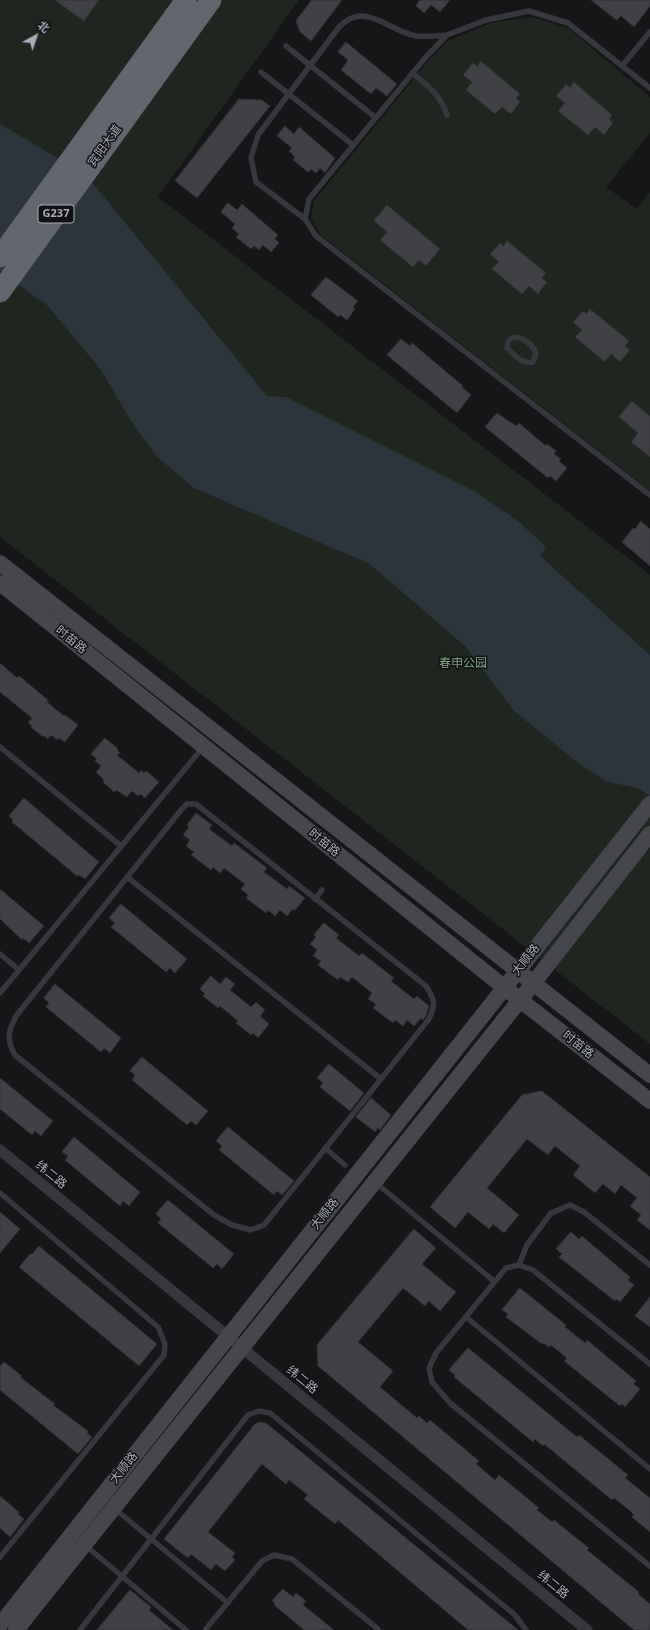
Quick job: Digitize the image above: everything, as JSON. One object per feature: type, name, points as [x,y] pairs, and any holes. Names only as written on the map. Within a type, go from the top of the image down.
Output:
[{"type":"highway","name":"宾阳大道","points":[[0,292],[186,0]]},
{"type":"highway","name":"宾阳大道","points":[[0,257],[211,0]]},
{"type":"street","name":"时苗路","points":[[0,563],[650,1075]]},
{"type":"street","name":"时苗路","points":[[0,582],[520,1000],[650,1101]]},
{"type":"street","name":"大顺路","points":[[0,1625],[650,804]]},
{"type":"street","name":"大顺路","points":[[16,1630],[520,1000],[650,834]]},
{"type":"street","name":"纬二路","points":[[0,1150],[582,1628]]},
{"type":"lane","points":[[650,88],[568,23],[529,11],[486,20],[447,36],[416,36],[381,21],[362,15],[347,19],[339,27],[258,135],[251,158],[256,182],[305,219],[316,236],[650,495]]},
{"type":"lane","points":[[622,66],[650,32]]},
{"type":"lane","points":[[305,219],[309,199],[412,73],[447,36]]},
{"type":"lane","points":[[286,46],[376,118]]},
{"type":"lane","points":[[261,72],[353,145]]},
{"type":"lane","points":[[412,73],[436,92],[444,104],[447,115]]},
{"type":"lane","points":[[510,338],[520,338],[528,343],[535,351],[535,358],[533,362],[526,362],[512,353],[507,348],[508,340],[510,338]]},
{"type":"lane","points":[[0,747],[121,846]]},
{"type":"lane","points":[[0,993],[199,752]]},
{"type":"lane","points":[[188,804],[196,804],[315,898],[426,986],[433,997],[434,1008],[429,1019],[264,1225],[251,1230],[232,1225],[214,1215],[14,1055],[9,1044],[9,1031],[16,1016],[181,810],[188,804]]},
{"type":"lane","points":[[127,877],[381,1078]]},
{"type":"lane","points":[[315,898],[322,890]]},
{"type":"lane","points":[[0,954],[19,970]]},
{"type":"lane","points":[[325,1148],[345,1165]]},
{"type":"lane","points":[[382,1188],[495,1282]]},
{"type":"lane","points":[[0,1193],[158,1327],[165,1344],[164,1355],[0,1557]]},
{"type":"lane","points":[[520,1264],[527,1245],[551,1213],[570,1205],[584,1212],[650,1265]]},
{"type":"lane","points":[[650,1364],[533,1270],[520,1264],[506,1268],[436,1353],[429,1368],[432,1382],[450,1403],[650,1566]]},
{"type":"lane","points":[[466,1317],[650,1469]]},
{"type":"lane","points":[[80,1630],[248,1415],[259,1411],[270,1413],[515,1616],[526,1630]]},
{"type":"lane","points":[[114,1507],[228,1603]]},
{"type":"lane","points":[[84,1545],[186,1630]]},
{"type":"lane","points":[[205,1630],[262,1561],[274,1555],[292,1559],[379,1630]]},
{"type":"green space","name":"春申公园","points":[[0,0],[299,0],[158,197],[650,575],[650,1044],[0,537]]},
{"type":"green space","points":[[532,17],[568,28],[650,97],[650,133],[606,187],[637,209],[650,192],[650,491],[321,235],[311,219],[314,201],[429,60],[448,41],[490,23]]},
{"type":"shaded area","points":[[0,124],[86,175],[267,396],[286,397],[474,491],[518,521],[546,547],[540,556],[650,655],[650,796],[638,788],[608,782],[581,765],[514,711],[466,647],[370,564],[194,488],[157,457],[131,421],[101,370],[48,306],[0,271]]},
{"type":"building","points":[[55,0],[99,0],[84,21]]},
{"type":"building","points":[[312,0],[342,0],[311,41],[300,32],[296,21]]},
{"type":"building","points":[[420,0],[450,0],[440,12],[431,5],[424,13],[416,6]]},
{"type":"building","points":[[591,0],[650,0],[650,6],[634,27],[621,16],[617,20]]},
{"type":"building","points":[[346,42],[397,84],[387,96],[376,88],[371,94],[341,70],[348,60],[338,52]]},
{"type":"building","points":[[481,61],[520,94],[516,98],[520,102],[511,114],[502,107],[495,114],[466,90],[472,82],[463,75],[473,63],[477,66]]},
{"type":"building","points":[[574,82],[612,115],[609,119],[613,123],[604,135],[595,127],[588,135],[558,111],[565,103],[556,96],[566,84],[570,87]]},
{"type":"building","points":[[239,99],[262,100],[270,106],[197,198],[175,181]]},
{"type":"building","points":[[285,126],[294,134],[299,127],[335,158],[325,173],[320,168],[316,173],[311,169],[308,172],[293,160],[295,157],[289,151],[292,148],[277,136]]},
{"type":"building","points":[[228,203],[237,210],[242,204],[278,235],[275,239],[279,243],[271,252],[263,245],[259,250],[254,246],[251,249],[236,237],[239,234],[232,228],[235,224],[221,212]]},
{"type":"building","points":[[387,205],[440,249],[426,266],[419,260],[413,267],[380,240],[387,232],[374,221]]},
{"type":"building","points":[[507,241],[546,273],[542,278],[547,282],[538,294],[529,286],[522,294],[492,269],[499,262],[490,254],[500,243],[503,246]]},
{"type":"building","points":[[326,277],[358,301],[353,307],[355,309],[347,320],[340,315],[338,317],[311,295]]},
{"type":"building","points":[[590,309],[629,341],[625,346],[630,350],[620,362],[611,354],[605,362],[575,337],[582,330],[573,322],[583,311],[586,314]]},
{"type":"building","points":[[401,339],[410,346],[412,343],[463,386],[462,387],[471,395],[457,413],[387,355]]},
{"type":"building","points":[[632,401],[650,416],[650,457],[631,442],[638,433],[619,417]]},
{"type":"building","points":[[497,413],[516,426],[519,423],[546,446],[547,444],[556,451],[554,454],[561,459],[559,461],[567,468],[556,481],[550,476],[548,478],[485,427]]},
{"type":"building","points":[[641,521],[650,529],[650,566],[622,542],[633,528],[635,529]]},
{"type":"building","points":[[0,663],[17,678],[19,676],[24,680],[64,716],[65,715],[78,725],[65,742],[59,738],[57,740],[51,735],[48,739],[44,736],[43,737],[28,723],[32,718],[0,692]]},
{"type":"building","points":[[105,738],[118,749],[117,750],[120,753],[117,755],[139,773],[141,770],[144,773],[146,771],[159,782],[145,798],[140,794],[138,796],[132,791],[127,797],[116,790],[114,792],[103,782],[104,780],[96,772],[101,766],[95,761],[97,759],[91,754]]},
{"type":"building","points":[[24,798],[99,862],[85,879],[79,875],[77,876],[12,822],[13,820],[9,816]]},
{"type":"building","points":[[196,813],[212,825],[209,829],[232,846],[234,843],[267,868],[264,872],[287,889],[289,886],[305,898],[295,910],[293,909],[287,916],[280,910],[275,916],[268,910],[266,913],[246,898],[248,895],[241,889],[245,884],[224,868],[220,873],[213,867],[211,870],[191,855],[194,852],[186,846],[190,840],[183,835],[189,827],[187,825]]},
{"type":"building","points":[[0,889],[44,926],[29,943],[23,938],[22,940],[0,919]]},
{"type":"building","points":[[121,904],[187,959],[175,973],[170,968],[166,972],[111,927],[115,923],[109,918]]},
{"type":"building","points":[[324,923],[339,935],[336,938],[359,956],[362,953],[394,978],[391,981],[414,999],[417,996],[429,1006],[423,1020],[421,1018],[414,1026],[407,1020],[403,1026],[395,1020],[393,1023],[373,1008],[376,1004],[368,999],[372,993],[352,977],[348,982],[340,977],[338,980],[318,965],[321,961],[313,956],[317,950],[310,944],[316,937],[314,935]]},
{"type":"building","points":[[211,976],[220,984],[226,977],[235,984],[230,990],[251,1007],[256,1002],[265,1010],[260,1016],[269,1024],[258,1038],[253,1033],[251,1035],[236,1023],[238,1021],[220,1006],[218,1008],[203,996],[205,994],[200,989]]},
{"type":"building","points":[[55,984],[121,1038],[110,1053],[104,1048],[101,1052],[46,1007],[49,1003],[44,998]]},
{"type":"building","points":[[142,1057],[208,1111],[196,1125],[191,1121],[187,1125],[132,1080],[135,1075],[130,1071]]},
{"type":"building","points":[[329,1064],[364,1093],[350,1111],[320,1087],[323,1083],[317,1078]]},
{"type":"building","points":[[0,1078],[53,1121],[41,1136],[35,1131],[32,1135],[0,1109]]},
{"type":"building","points":[[542,1091],[650,1177],[650,1230],[637,1220],[641,1215],[630,1206],[637,1198],[621,1185],[615,1194],[603,1184],[595,1193],[573,1175],[580,1166],[555,1146],[548,1155],[527,1139],[487,1188],[519,1215],[504,1233],[493,1224],[489,1229],[468,1212],[455,1228],[430,1207],[522,1095]]},
{"type":"building","points":[[371,1098],[391,1115],[380,1130],[378,1128],[375,1132],[356,1117]]},
{"type":"building","points":[[228,1127],[294,1181],[282,1195],[277,1191],[274,1195],[219,1150],[222,1146],[216,1141]]},
{"type":"building","points":[[74,1137],[140,1192],[129,1206],[123,1201],[120,1206],[65,1160],[68,1156],[62,1152]]},
{"type":"building","points":[[168,1200],[234,1254],[222,1269],[217,1264],[213,1268],[158,1223],[161,1219],[156,1214]]},
{"type":"building","points":[[0,1212],[20,1229],[0,1253]]},
{"type":"building","points":[[414,1229],[436,1248],[422,1264],[456,1292],[440,1311],[429,1301],[425,1306],[403,1288],[358,1342],[393,1371],[380,1387],[417,1418],[419,1416],[427,1423],[430,1420],[479,1461],[476,1464],[495,1480],[499,1475],[539,1508],[537,1510],[552,1522],[554,1520],[589,1548],[587,1550],[639,1592],[638,1594],[650,1604],[650,1630],[634,1630],[318,1366],[317,1345]]},
{"type":"building","points":[[571,1232],[579,1239],[582,1236],[630,1277],[628,1280],[634,1285],[620,1302],[616,1299],[615,1301],[559,1257],[562,1254],[556,1249]]},
{"type":"building","points":[[39,1246],[157,1344],[139,1366],[19,1267]]},
{"type":"building","points":[[520,1288],[566,1325],[565,1327],[585,1343],[587,1340],[636,1381],[633,1384],[640,1389],[625,1407],[622,1404],[620,1406],[564,1361],[567,1358],[551,1345],[549,1347],[543,1343],[542,1344],[506,1317],[508,1314],[502,1310]]},
{"type":"building","points":[[650,1297],[650,1327],[635,1316]]},
{"type":"building","points":[[468,1348],[577,1437],[579,1435],[628,1475],[625,1478],[650,1498],[650,1532],[632,1517],[634,1515],[629,1510],[614,1498],[612,1500],[544,1444],[543,1446],[535,1439],[533,1442],[454,1377],[455,1375],[449,1370]]},
{"type":"building","points":[[4,1362],[22,1376],[20,1377],[55,1404],[53,1405],[88,1431],[87,1433],[92,1437],[78,1454],[0,1390],[0,1367]]},
{"type":"building","points":[[259,1422],[266,1423],[518,1630],[468,1630],[338,1520],[335,1524],[304,1499],[308,1495],[289,1480],[286,1484],[262,1464],[208,1532],[235,1553],[232,1557],[235,1560],[225,1571],[216,1564],[211,1570],[191,1554],[188,1558],[164,1539],[254,1425]]},
{"type":"building","points":[[0,1496],[19,1512],[18,1514],[24,1519],[10,1537],[0,1528]]},
{"type":"building","points":[[283,1589],[293,1597],[296,1593],[306,1601],[303,1605],[334,1630],[304,1630],[274,1605],[275,1603],[272,1601]]},
{"type":"building","points":[[130,1590],[151,1607],[149,1610],[173,1630],[97,1630]]}]
